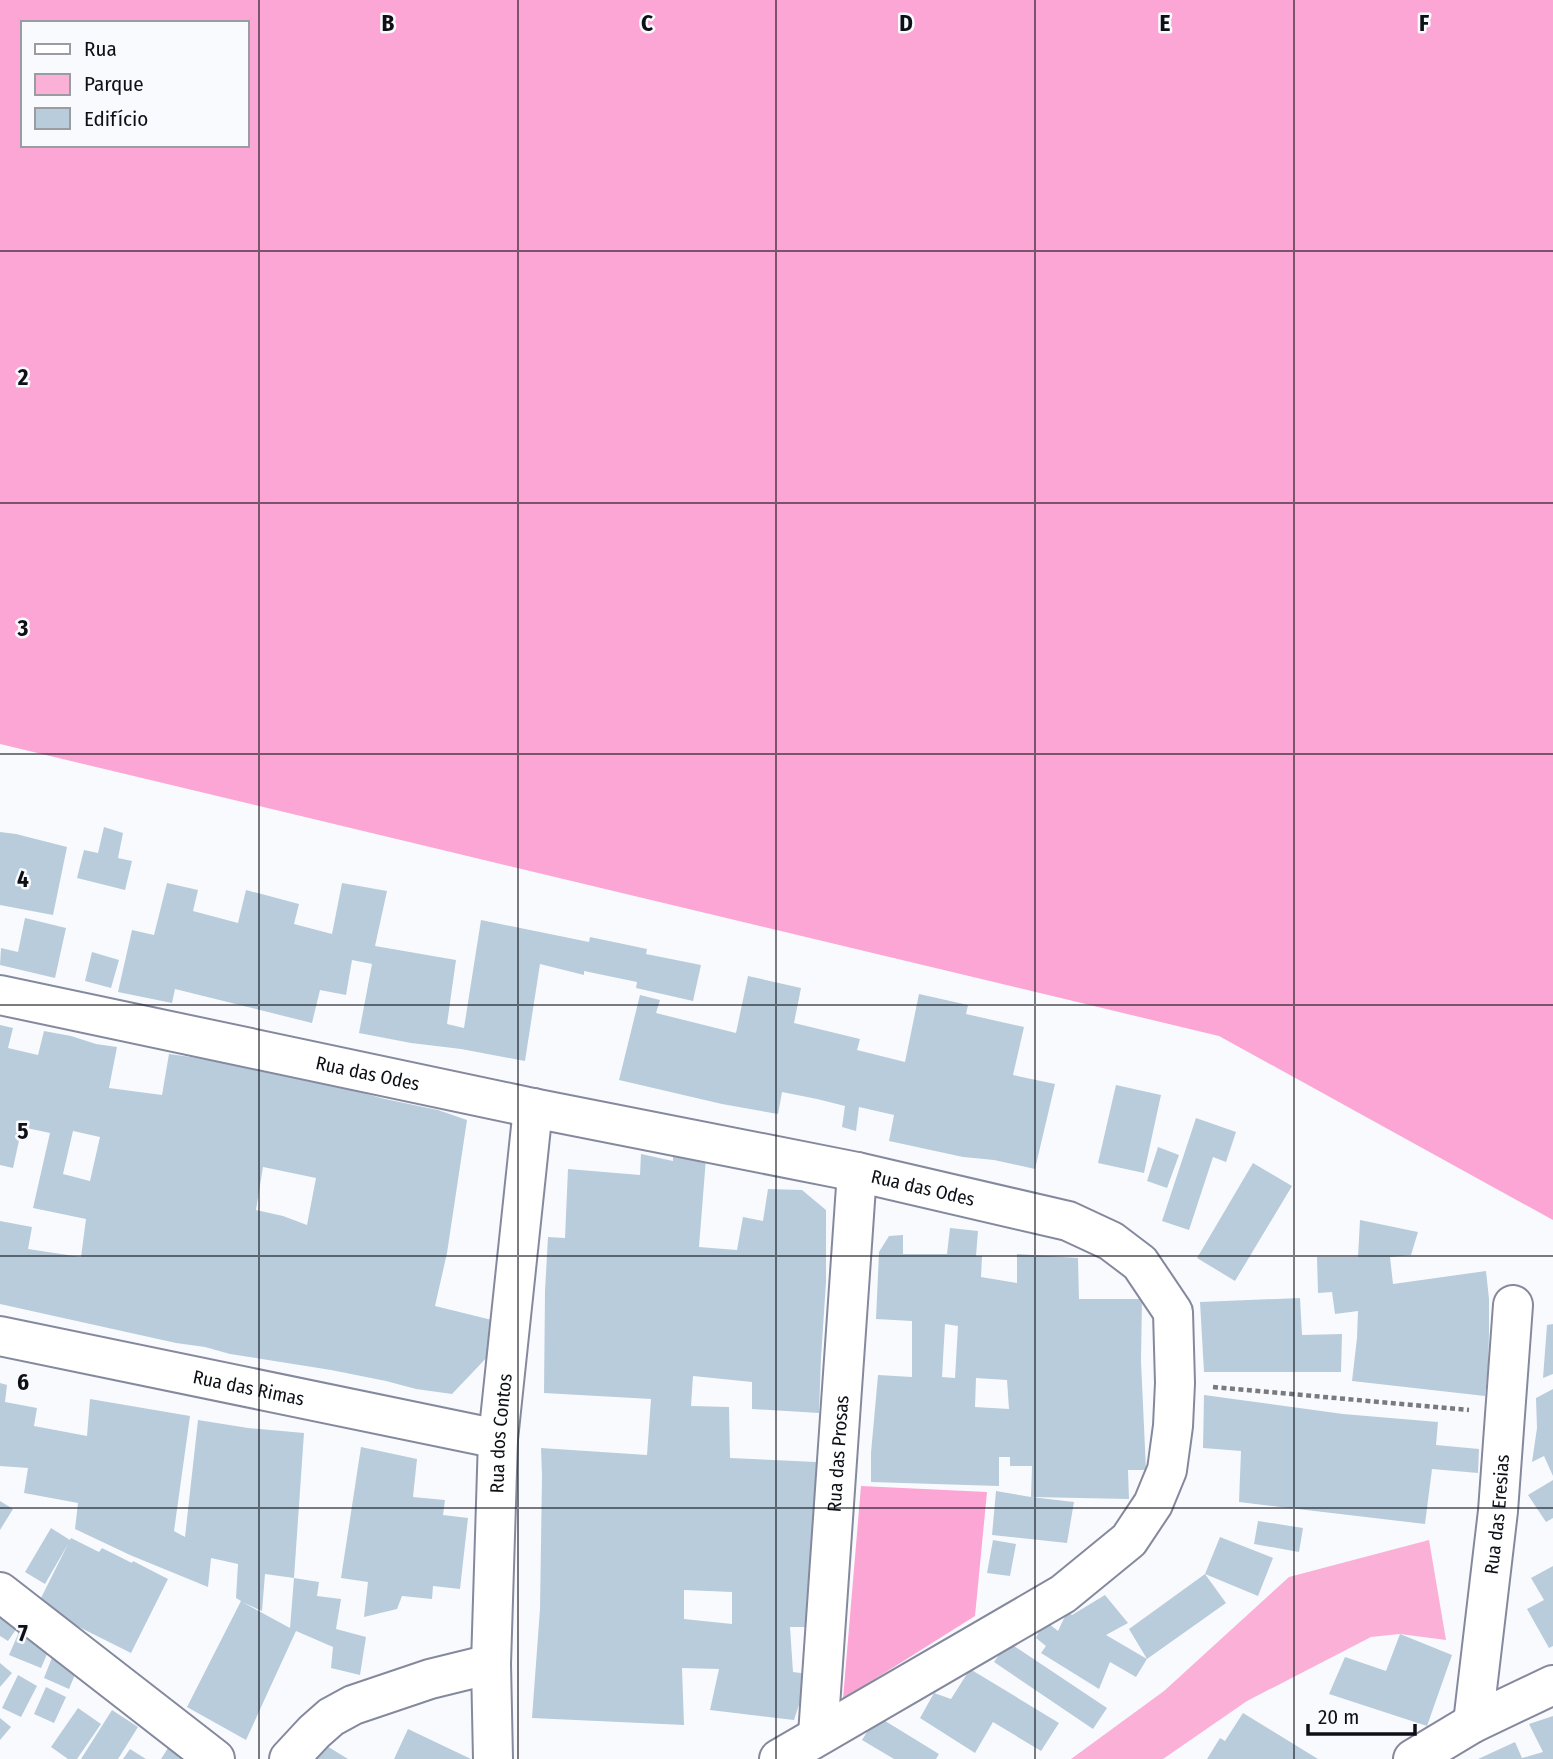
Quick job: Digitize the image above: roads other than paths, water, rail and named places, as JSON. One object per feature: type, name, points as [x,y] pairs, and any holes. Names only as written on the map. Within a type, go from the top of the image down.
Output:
[{"type":"street","name":"Rua das Odes","points":[[0,995],[533,1108],[856,1172],[1068,1220],[1111,1241],[1140,1263],[1173,1312],[1175,1383],[1167,1470],[1153,1504],[1129,1540],[1063,1594],[779,1759]]},
{"type":"street","name":"Rua dos Contos","points":[[493,1759],[491,1664],[498,1439],[533,1108]]},
{"type":"street","name":"Rua das Prosas","points":[[818,1735],[856,1172]]},
{"type":"street","name":"Rua das Eresias","points":[[1473,1723],[1498,1511],[1513,1305]]},
{"type":"street","name":"Rua das Rimas","points":[[0,1336],[498,1439]]},
{"type":"street","points":[[0,1592],[215,1759]]},
{"type":"street","points":[[289,1759],[331,1717],[353,1705],[430,1679],[491,1664]]},
{"type":"street","points":[[1413,1759],[1473,1723],[1553,1685]]}]
